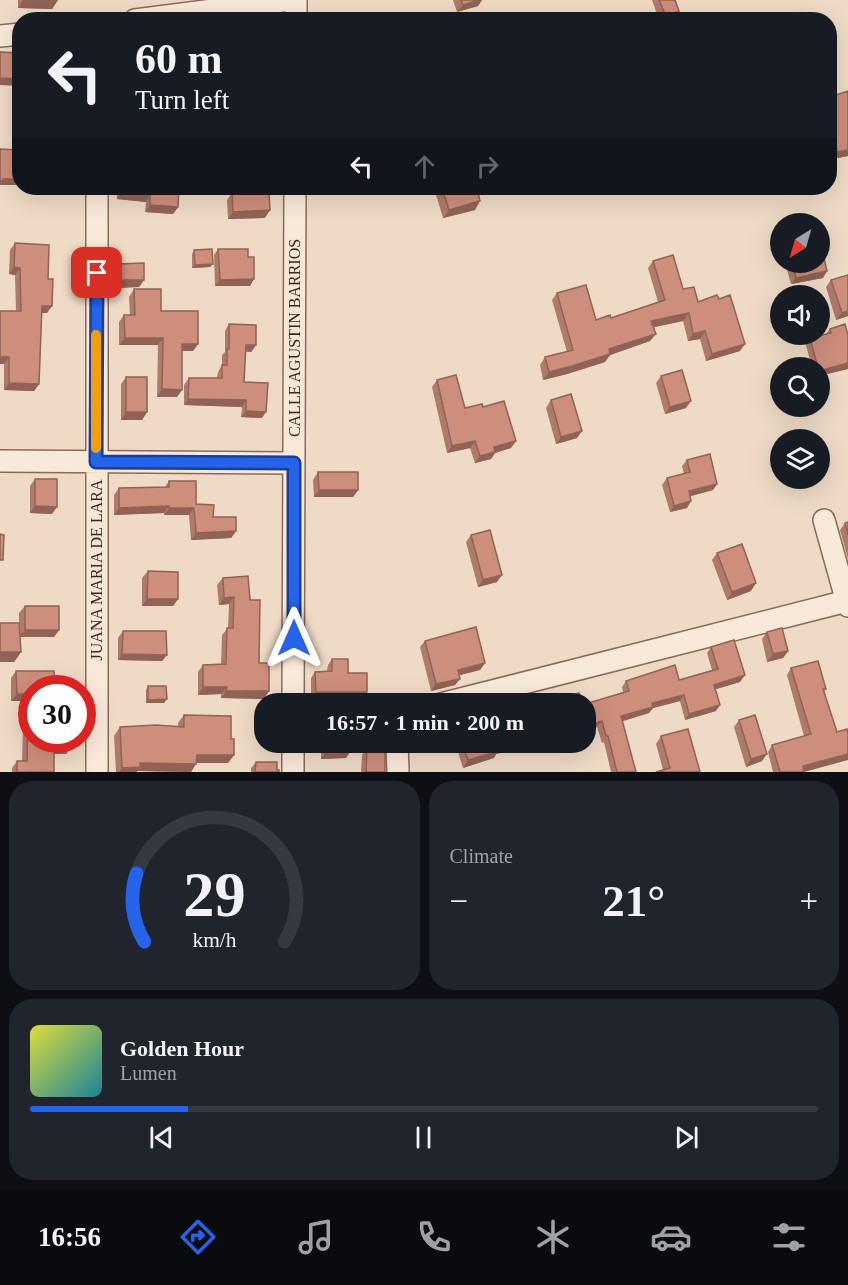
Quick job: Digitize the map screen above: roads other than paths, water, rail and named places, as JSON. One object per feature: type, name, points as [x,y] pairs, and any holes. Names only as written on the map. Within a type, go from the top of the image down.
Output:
[{"type":"street","points":[[197,12],[290,0]]},
{"type":"street","name":"JUANA MARIA DE LARA","points":[[96,772],[97,195]]},
{"type":"street","name":"CALLE AGUSTIN BARRIOS","points":[[293,693],[295,195]]},
{"type":"street","points":[[0,461],[294,463]]},
{"type":"street","points":[[486,693],[847,604],[824,519]]},
{"type":"street","points":[[293,753],[293,772]]},
{"type":"street","points":[[397,753],[398,772]]}]
